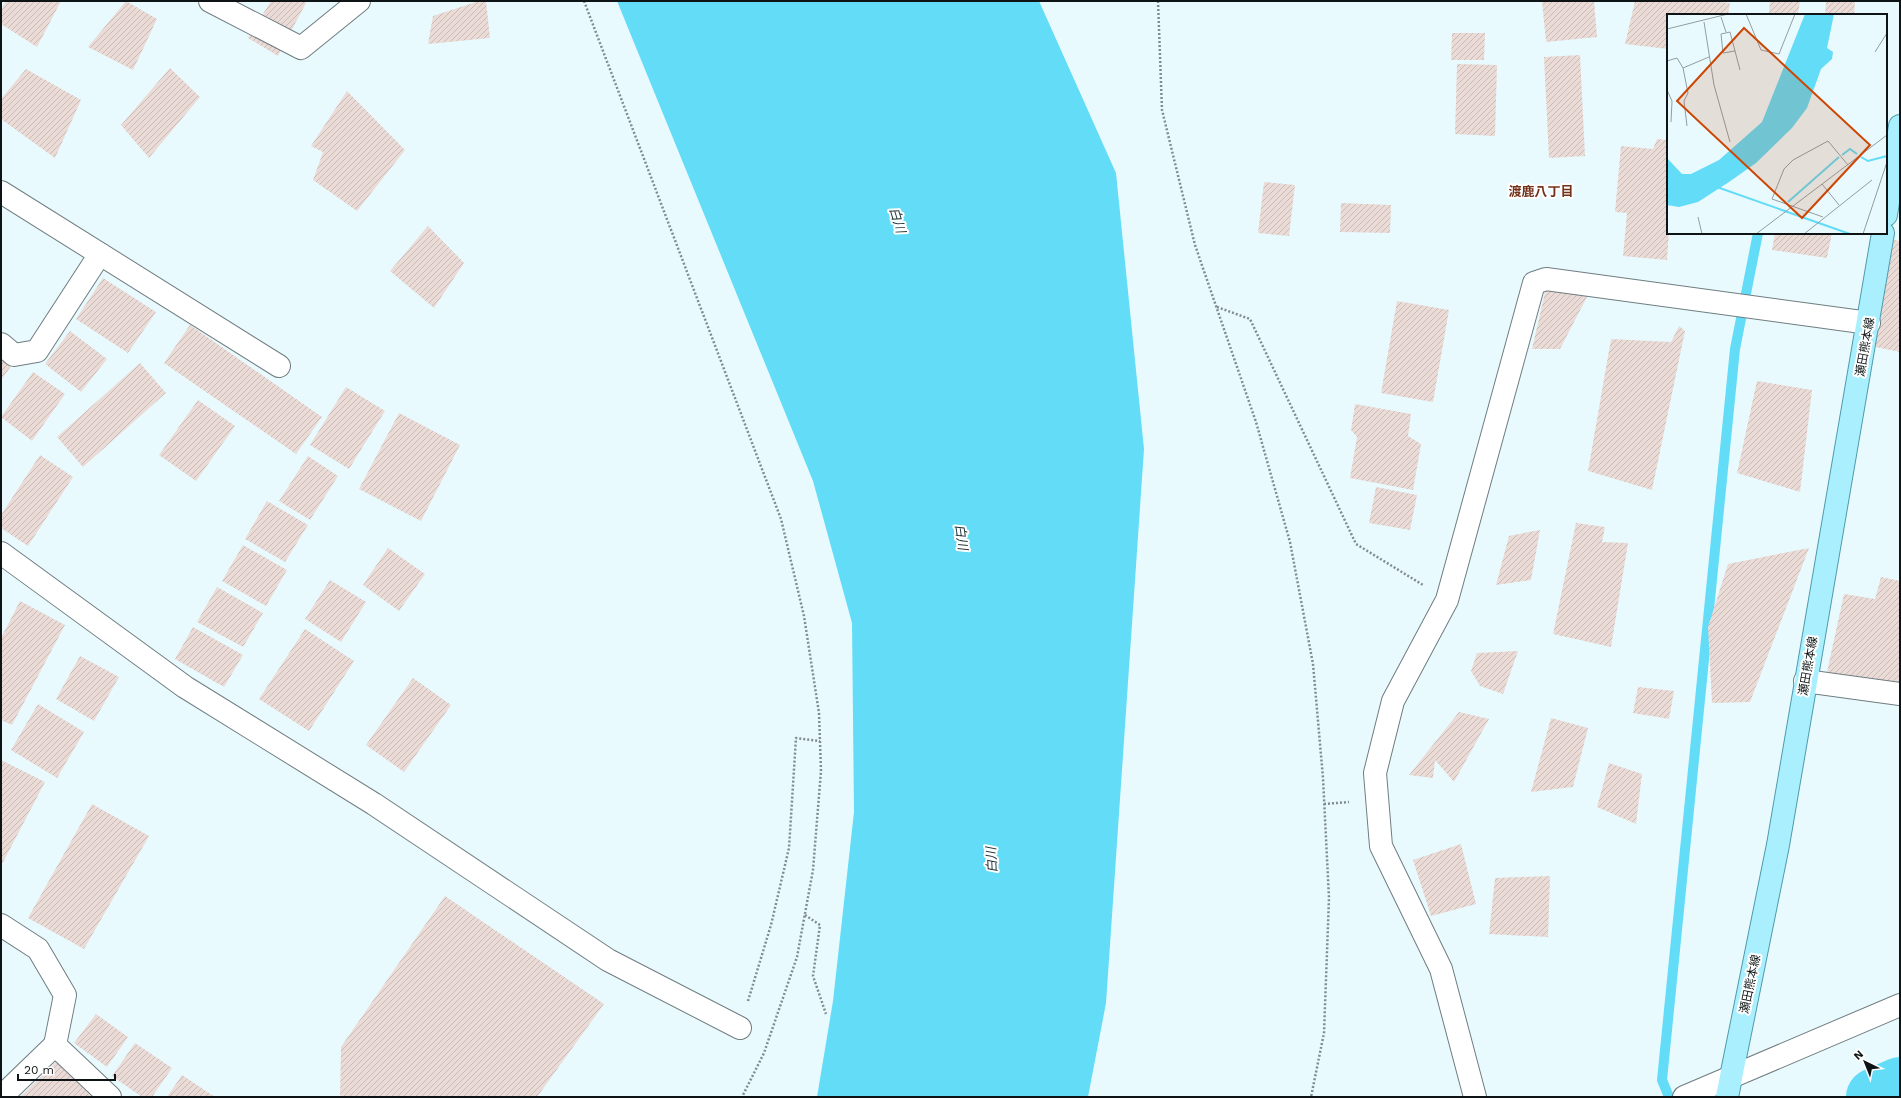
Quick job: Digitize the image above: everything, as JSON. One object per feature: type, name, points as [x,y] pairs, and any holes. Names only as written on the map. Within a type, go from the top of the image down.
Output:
[{"type":"main road","points":[[1887,209],[1900,126]]},
{"type":"main road","name":"瀬田熊本線","points":[[1729,1087],[1778,845],[1805,681],[1869,323],[1883,234]]},
{"type":"street","points":[[210,1],[301,48],[360,1]]},
{"type":"street","points":[[1,192],[279,366]]},
{"type":"street","points":[[1,344],[14,355],[37,351],[100,254]]},
{"type":"street","points":[[1475,1097],[1441,969],[1381,846],[1375,772],[1393,701],[1447,600],[1534,283],[1546,279],[1869,323]]},
{"type":"street","points":[[1,553],[185,687],[374,804],[608,960],[740,1028]]},
{"type":"street","points":[[1805,681],[1900,694]]},
{"type":"street","points":[[1,925],[38,949],[65,995],[54,1045],[1,1097]]},
{"type":"street","points":[[1684,1097],[1729,1087],[1900,1005]]},
{"type":"street","points":[[54,1045],[110,1097]]},
{"type":"path","points":[[584,1],[781,519],[804,616],[818,713],[821,771],[813,870],[797,956],[764,1053],[742,1097]]},
{"type":"path","points":[[1158,1],[1162,110],[1195,245],[1256,422],[1290,542],[1313,664],[1330,898],[1324,1033],[1311,1097]]},
{"type":"path","points":[[1217,307],[1250,320],[1356,544],[1447,600]]},
{"type":"path","points":[[740,1028],[771,925],[789,848],[796,738],[820,741]]},
{"type":"path","points":[[805,915],[820,926],[813,976],[826,1014]]},
{"type":"water","name":"白川","points":[[617,1],[1039,1],[1116,173],[1144,449],[1106,1003],[1088,1097],[817,1097],[833,1001],[854,812],[852,623],[813,481]]},
{"type":"building","points":[[6,1],[61,1],[37,47],[1,24],[1,10]]},
{"type":"building","points":[[126,1],[157,19],[133,70],[88,47]]},
{"type":"building","points":[[271,1],[307,1],[278,56],[248,38]]},
{"type":"building","points":[[479,1],[486,1],[490,38],[428,44],[433,16]]},
{"type":"building","points":[[1542,1],[1594,1],[1597,37],[1546,42]]},
{"type":"building","points":[[1635,1],[1711,1],[1730,3],[1728,14],[1667,14],[1667,49],[1625,44]]},
{"type":"building","points":[[1770,1],[1800,1],[1798,14],[1769,13]]},
{"type":"building","points":[[1826,1],[1855,1],[1854,14],[1825,14]]},
{"type":"building","points":[[1452,33],[1485,33],[1484,60],[1451,60]]},
{"type":"building","points":[[1580,55],[1585,156],[1549,158],[1544,57]]},
{"type":"building","points":[[1457,64],[1497,65],[1495,136],[1455,134]]},
{"type":"building","points":[[170,68],[200,97],[149,158],[121,125]]},
{"type":"building","points":[[26,69],[81,100],[55,158],[1,119],[1,99]]},
{"type":"building","points":[[347,91],[405,150],[357,211],[313,180],[323,152],[311,146]]},
{"type":"building","points":[[1657,139],[1667,140],[1667,234],[1669,234],[1667,260],[1623,256],[1627,213],[1615,212],[1621,146],[1653,149]]},
{"type":"building","points":[[1264,182],[1295,185],[1289,236],[1258,233]]},
{"type":"building","points":[[1341,203],[1391,205],[1390,233],[1340,232]]},
{"type":"building","points":[[428,226],[464,263],[434,308],[390,271]]},
{"type":"building","points":[[1775,234],[1832,234],[1827,258],[1772,250]]},
{"type":"building","points":[[1894,240],[1900,241],[1900,352],[1871,346]]},
{"type":"building","points":[[103,278],[156,312],[128,353],[76,319]]},
{"type":"building","points":[[1546,288],[1588,295],[1560,349],[1532,349]]},
{"type":"building","points":[[1397,301],[1449,310],[1433,402],[1381,393]]},
{"type":"building","points":[[190,325],[322,417],[296,454],[164,363]]},
{"type":"building","points":[[1679,326],[1685,331],[1652,490],[1588,471],[1611,339],[1671,342]]},
{"type":"building","points":[[70,331],[107,359],[81,392],[45,364]]},
{"type":"building","points":[[1,357],[12,365],[1,380]]},
{"type":"building","points":[[140,363],[166,393],[83,467],[57,437]]},
{"type":"building","points":[[33,372],[65,394],[32,441],[1,417]]},
{"type":"building","points":[[1757,381],[1812,390],[1800,492],[1737,473]]},
{"type":"building","points":[[346,387],[385,411],[349,469],[310,445]]},
{"type":"building","points":[[198,400],[235,426],[196,481],[159,455]]},
{"type":"building","points":[[1355,404],[1411,414],[1408,436],[1421,444],[1413,490],[1350,478],[1357,437],[1351,430]]},
{"type":"building","points":[[399,413],[460,445],[421,521],[359,489]]},
{"type":"building","points":[[40,455],[73,477],[28,546],[1,528],[1,515]]},
{"type":"building","points":[[308,456],[338,476],[310,520],[279,501]]},
{"type":"building","points":[[1376,487],[1417,495],[1410,530],[1369,523]]},
{"type":"building","points":[[267,501],[308,525],[285,562],[245,539]]},
{"type":"building","points":[[1576,523],[1605,527],[1602,542],[1628,543],[1611,647],[1553,634]]},
{"type":"building","points":[[1540,530],[1531,580],[1496,585],[1509,536]]},
{"type":"building","points":[[243,545],[287,570],[266,606],[222,581]]},
{"type":"building","points":[[388,548],[425,574],[399,611],[363,585]]},
{"type":"building","points":[[1809,548],[1750,702],[1712,703],[1708,627],[1728,564]]},
{"type":"building","points":[[1881,577],[1900,581],[1900,694],[1825,681],[1844,594],[1875,599]]},
{"type":"building","points":[[330,580],[366,602],[341,642],[305,619]]},
{"type":"building","points":[[217,587],[263,613],[243,647],[197,622]]},
{"type":"building","points":[[20,601],[65,625],[12,725],[1,720],[1,638]]},
{"type":"building","points":[[193,627],[243,655],[224,687],[175,659]]},
{"type":"building","points":[[305,629],[354,661],[309,731],[259,699]]},
{"type":"building","points":[[1518,651],[1503,694],[1480,686],[1471,671],[1477,653]]},
{"type":"building","points":[[80,656],[119,677],[94,721],[56,699]]},
{"type":"building","points":[[413,678],[451,705],[404,772],[366,745]]},
{"type":"building","points":[[1638,687],[1674,691],[1669,719],[1633,713]]},
{"type":"building","points":[[38,704],[84,732],[57,778],[11,750]]},
{"type":"building","points":[[1459,712],[1489,719],[1454,782],[1435,760],[1433,778],[1409,775]]},
{"type":"building","points":[[1551,718],[1588,728],[1573,787],[1531,792]]},
{"type":"building","points":[[1,760],[45,782],[1,866]]},
{"type":"building","points":[[1609,763],[1642,774],[1636,824],[1597,807]]},
{"type":"building","points":[[92,804],[149,836],[84,949],[28,918]]},
{"type":"building","points":[[1461,844],[1476,904],[1431,916],[1413,860]]},
{"type":"building","points":[[1550,876],[1548,937],[1489,934],[1495,878]]},
{"type":"building","points":[[445,896],[604,1004],[537,1097],[340,1097],[341,1047]]},
{"type":"building","points":[[96,1014],[128,1037],[107,1067],[74,1043]]},
{"type":"building","points":[[135,1043],[172,1068],[152,1097],[142,1097],[112,1076]]},
{"type":"building","points":[[57,1061],[92,1097],[20,1097]]},
{"type":"building","points":[[182,1075],[215,1097],[167,1097]]},
{"type":"waterway","points":[[1669,1097],[1662,1080],[1735,349],[1758,234]]},
{"type":"waterway","points":[[1875,1097],[1900,1086]]},
{"type":"district","name":"渡鹿八丁目","points":[[1541,191]]}]
